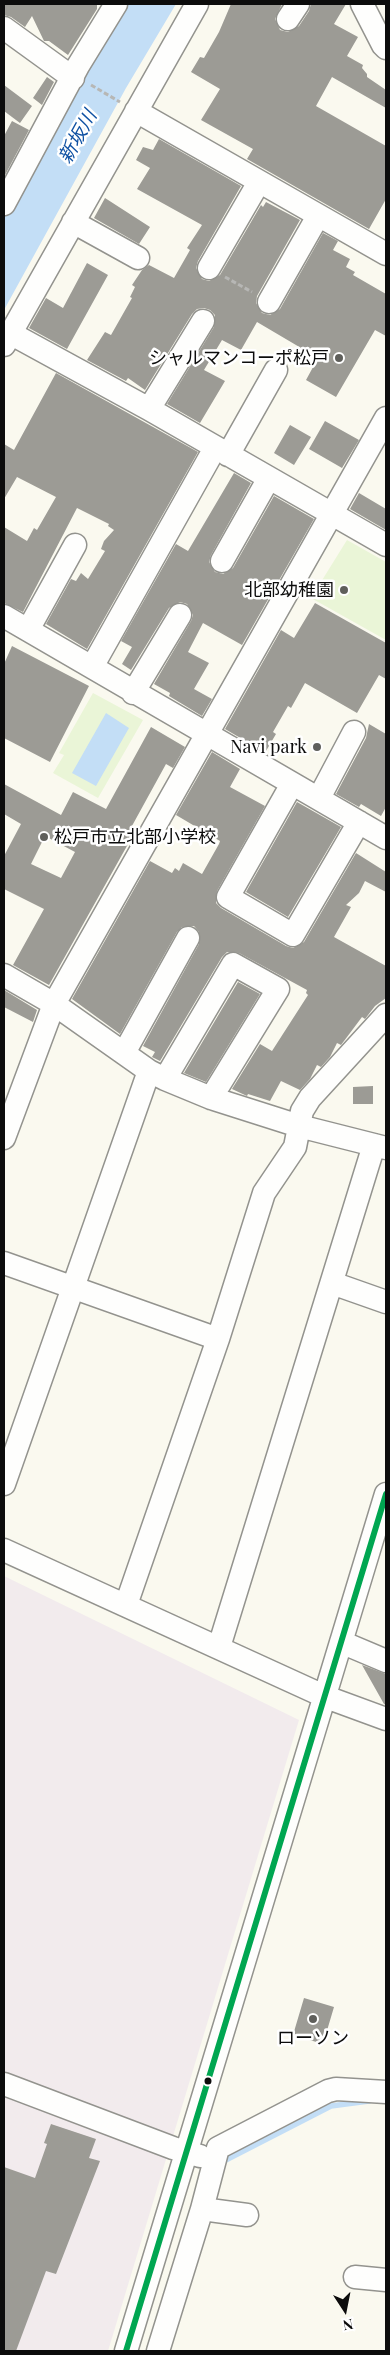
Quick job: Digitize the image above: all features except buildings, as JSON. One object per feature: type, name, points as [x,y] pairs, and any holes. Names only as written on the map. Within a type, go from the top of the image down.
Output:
[{"type":"street","points":[[4,204],[80,80],[78,66],[116,4]]},
{"type":"street","points":[[197,4],[128,107],[73,222],[7,339],[149,409],[386,545]]},
{"type":"street","points":[[362,4],[386,48]]},
{"type":"street","points":[[4,28],[80,80]]},
{"type":"street","points":[[128,107],[386,254]]},
{"type":"street","points":[[209,268],[259,182]]},
{"type":"street","points":[[269,302],[318,216]]},
{"type":"street","points":[[73,222],[138,258]]},
{"type":"street","points":[[149,409],[203,320]]},
{"type":"street","points":[[92,667],[222,451],[276,370]]},
{"type":"street","points":[[4,1138],[54,1004],[386,418]]},
{"type":"street","points":[[222,561],[268,478]]},
{"type":"street","points":[[28,630],[75,545]]},
{"type":"street","points":[[134,694],[180,615]]},
{"type":"street","points":[[4,616],[92,667],[134,694],[385,836]]},
{"type":"street","points":[[319,798],[354,732]]},
{"type":"street","points":[[292,784],[228,898],[292,935],[359,822]]},
{"type":"street","points":[[124,1053],[188,938]]},
{"type":"street","points":[[4,1484],[74,1288],[157,1075],[233,964],[278,989],[211,1098]]},
{"type":"street","points":[[4,975],[54,1004],[157,1075],[211,1098],[299,1126],[380,1147],[332,1282],[219,1647]]},
{"type":"street","points":[[126,1605],[218,1339],[264,1193],[295,1147],[302,1111],[310,1098],[386,1017]]},
{"type":"street","points":[[4,1263],[218,1339]]},
{"type":"street","points":[[332,1282],[386,1302]]},
{"type":"street","points":[[126,2351],[326,1697],[386,1494]]},
{"type":"street","points":[[4,1550],[326,1697],[386,1719]]},
{"type":"street","points":[[341,1642],[386,1661]]},
{"type":"street","points":[[4,2084],[186,2152],[214,2160]]},
{"type":"street","points":[[158,2351],[202,2209],[218,2148],[328,2091],[336,2089],[386,2092]]},
{"type":"street","points":[[202,2209],[247,2215]]},
{"type":"street","points":[[355,2278],[386,2280]]},
{"type":"path","points":[[80,80],[128,107]]},
{"type":"path","points":[[209,268],[269,302]]},
{"type":"shaded area","points":[[4,1576],[299,1720],[108,2351],[4,2351]]},
{"type":"green space","points":[[347,540],[386,562],[386,640],[311,598]]},
{"type":"green space","points":[[93,693],[143,720],[98,798],[53,773],[64,755],[59,753]]},
{"type":"water","name":"新坂川","points":[[125,4],[176,4],[126,88],[4,310],[4,214]]},
{"type":"water","points":[[106,713],[129,728],[96,786],[72,773]]},
{"type":"waterway","points":[[220,2163],[331,2106],[369,2101]]},
{"type":"transit line","points":[[126,2351],[386,1494]]},
{"type":"place","name":"シャルマンコーポ松戸","points":[[339,358]]},
{"type":"place","name":"北部幼稚園","points":[[344,590]]},
{"type":"place","name":"Navi park","points":[[317,747]]},
{"type":"place","name":"松戸市立北部小学校","points":[[44,837]]},
{"type":"place","name":"ローソン","points":[[313,2019]]}]
